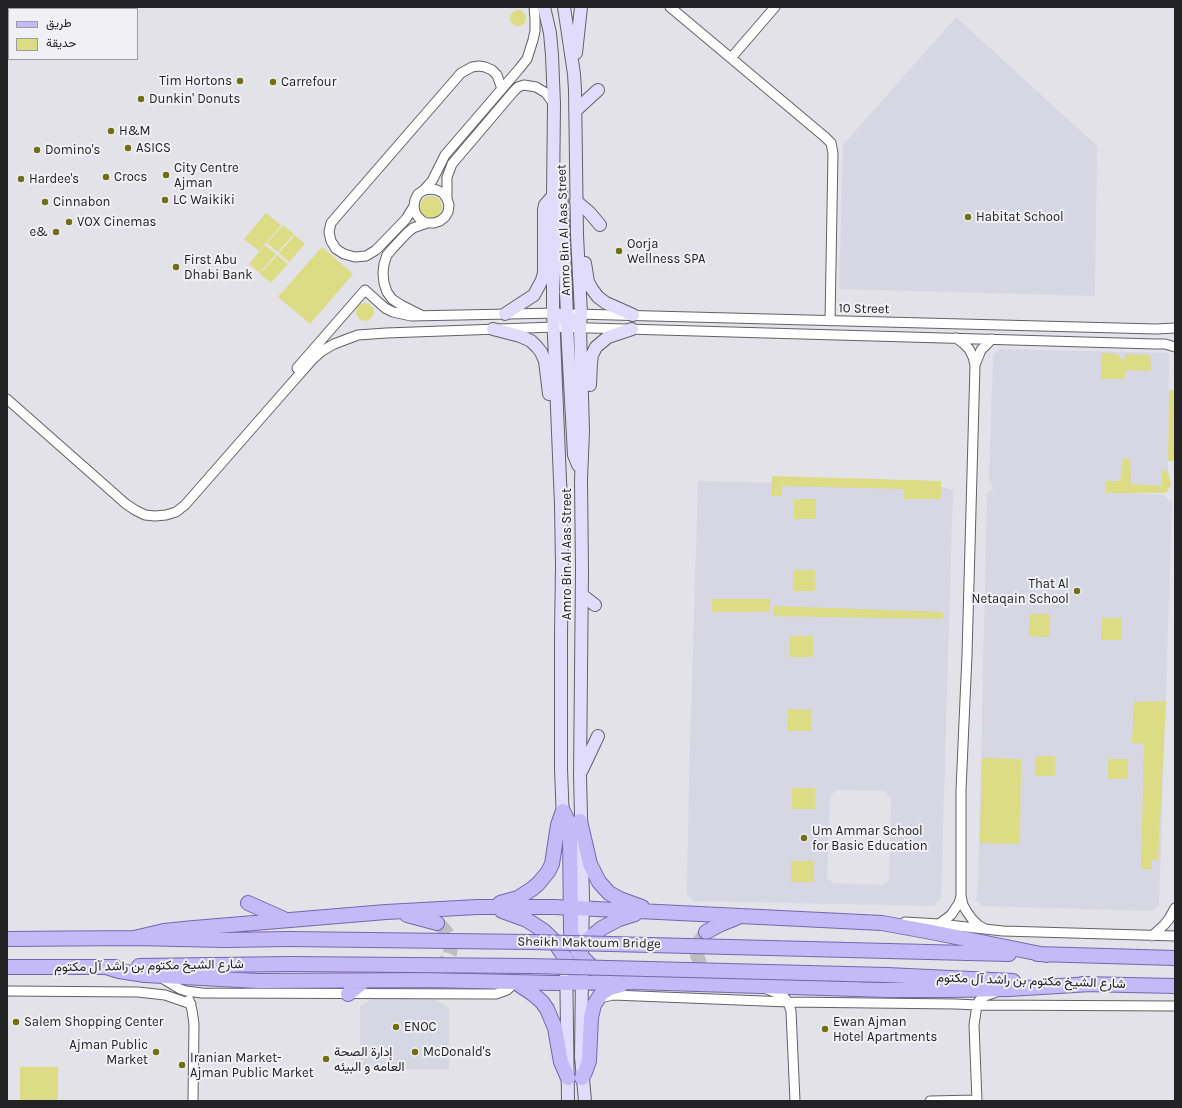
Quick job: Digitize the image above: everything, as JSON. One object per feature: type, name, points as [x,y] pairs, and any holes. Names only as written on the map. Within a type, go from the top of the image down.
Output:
[{"type":"main road","name":"Amro Bin Al Aas Street","points":[[544,7],[550,33],[554,104],[553,313],[561,504],[561,689],[563,811]]},
{"type":"main road","name":"Amro Bin Al Aas Street","points":[[564,7],[574,74],[576,235],[581,314],[580,328],[583,431],[582,595],[580,821],[576,906],[583,983],[581,1040],[582,1078],[585,1101]]},
{"type":"main road","points":[[574,74],[581,7]]},
{"type":"main road","points":[[575,111],[598,90]]},
{"type":"main road","points":[[554,174],[561,187],[567,314],[572,322],[580,328]]},
{"type":"main road","points":[[505,314],[534,295],[542,280],[544,273],[544,210],[545,205],[553,196]]},
{"type":"main road","points":[[576,201],[589,212],[600,225]]},
{"type":"main road","points":[[576,235],[583,244],[588,282],[592,289],[598,297],[606,303],[633,315]]},
{"type":"main road","points":[[553,313],[559,315],[566,322],[574,455],[582,472]]},
{"type":"main road","points":[[493,328],[531,341],[541,352],[545,361],[547,373],[552,422],[558,431]]},
{"type":"main road","points":[[583,431],[589,419],[590,363],[592,355],[596,347],[608,337],[632,329]]},
{"type":"main road","points":[[582,595],[595,605]]},
{"type":"main road","points":[[580,775],[598,736]]},
{"type":"main road","points":[[563,811],[567,818],[570,834],[576,906],[567,951],[568,1101]]},
{"type":"main road","points":[[489,907],[510,901],[525,894],[544,878],[552,864],[558,825],[563,811]]},
{"type":"main road","points":[[580,821],[590,864],[604,887],[609,893],[620,899],[652,912]]},
{"type":"main road","points":[[248,903],[286,920]]},
{"type":"main road","points":[[134,938],[179,929],[386,912],[489,907],[576,906],[652,912],[882,923],[1046,955]]},
{"type":"main road","points":[[489,907],[533,923],[567,951],[583,983]]},
{"type":"main road","points":[[386,912],[412,916],[437,923]]},
{"type":"main road","points":[[580,952],[591,937],[602,928],[619,919],[652,912]]},
{"type":"main road","points":[[706,932],[740,916]]},
{"type":"main road","points":[[602,928],[597,934],[592,949],[595,964],[606,975]]},
{"type":"main road","name":"شارع الشيخ مكتوم بن راشد آل مكتوم","points":[[7,939],[290,939]]},
{"type":"main road","name":"Sheikh Maktoum Bridge","points":[[290,939],[531,942],[888,951]]},
{"type":"main road","points":[[515,982],[527,980],[543,972],[575,946],[592,967],[616,979],[635,982]]},
{"type":"main road","points":[[567,951],[580,952]]},
{"type":"main road","name":"شارع الشيخ مكتوم بن راشد آل مكتوم","points":[[888,951],[1175,958]]},
{"type":"main road","name":"شارع الشيخ مكتوم بن راشد آل مكتوم","points":[[7,967],[290,964]]},
{"type":"main road","name":"Sheikh Maktoum Bridge","points":[[290,964],[529,966],[888,975]]},
{"type":"main road","points":[[106,967],[132,973],[158,976],[258,981],[402,980],[567,983],[635,982],[887,990],[1008,989],[1091,984]]},
{"type":"main road","points":[[402,980],[425,974],[436,969]]},
{"type":"main road","name":"شارع الشيخ مكتوم بن راشد آل مكتوم","points":[[888,975],[1091,984],[1175,986]]},
{"type":"main road","points":[[710,976],[729,985]]},
{"type":"main road","points":[[348,994],[364,981]]},
{"type":"main road","points":[[447,993],[458,981]]},
{"type":"main road","points":[[515,982],[542,1002],[549,1014],[555,1028],[561,1062],[568,1078]]},
{"type":"main road","points":[[582,1078],[589,1061],[592,1011],[597,1000],[601,994],[610,988],[635,982]]},
{"type":"street","points":[[427,223],[422,221],[415,212],[415,200],[418,194],[432,181],[445,155],[527,59],[535,31],[534,7]]},
{"type":"street","points":[[670,7],[829,140],[833,148],[830,321]]},
{"type":"street","points":[[731,58],[775,7]]},
{"type":"street","points":[[414,206],[406,219],[386,240],[376,250],[366,256],[355,257],[344,254],[336,249],[331,241],[329,232],[331,223],[336,216],[461,73],[472,67],[486,67],[492,70],[496,75],[500,81],[502,89]]},
{"type":"street","points":[[447,199],[447,177],[452,164],[518,87],[524,85],[536,87],[546,94],[554,104]]},
{"type":"street","points":[[424,190],[431,188],[443,193],[449,205],[448,212],[440,221],[427,223],[413,228],[393,248],[386,260],[383,273],[385,287],[392,299],[424,316]]},
{"type":"street","name":"10 Street","points":[[290,385],[291,378],[295,371],[364,290],[393,312],[411,316],[553,313],[1156,329],[1175,328]]},
{"type":"street","name":"10 Street","points":[[7,399],[126,504],[145,515],[155,516],[176,512],[184,505],[312,360],[322,351],[334,344],[358,335],[493,328],[554,327],[1165,344],[1175,347]]},
{"type":"street","points":[[956,338],[969,349],[975,365],[967,655],[961,790],[961,896],[963,905],[967,912],[978,925],[986,930]]},
{"type":"street","points":[[975,365],[981,350],[992,339]]},
{"type":"street","points":[[939,924],[951,916],[959,903],[961,896]]},
{"type":"street","points":[[1152,936],[1169,919],[1175,908]]},
{"type":"street","points":[[882,923],[910,922],[986,930],[1175,936]]},
{"type":"street","points":[[158,976],[174,986],[186,991],[202,993],[500,993],[507,990],[515,982]]},
{"type":"street","points":[[759,986],[779,994],[788,1002],[790,1007],[792,1016],[795,1101]]},
{"type":"street","points":[[930,1101],[977,1100],[974,1025],[977,1005],[985,996],[1008,989]]},
{"type":"street","points":[[7,991],[138,992],[165,996],[191,1004]]},
{"type":"street","points":[[186,991],[191,1004],[194,1024],[193,1101]]},
{"type":"street","points":[[597,1000],[613,995],[788,1002],[1175,1006]]},
{"type":"street","points":[[792,1016],[796,1007],[803,1002]]},
{"type":"street","points":[[956,1004],[967,1009],[971,1014],[974,1025]]},
{"type":"shaded area","name":"Habitat School","points":[[956,17],[1097,146],[1095,296],[839,289],[843,145]]},
{"type":"shaded area","points":[[1000,349],[1169,353],[1168,471],[1171,485],[1166,493],[1126,493],[1164,495],[1172,503],[1159,905],[1152,911],[981,906],[976,900],[978,887],[987,493],[993,489],[989,477],[993,356]]},
{"type":"shaded area","points":[[698,481],[943,487],[953,490],[941,898],[934,906],[694,901],[687,894]],"holes":[[[837,790],[885,791],[891,799],[889,880],[882,885],[833,883],[827,878],[830,796]]]},
{"type":"shaded area","name":"ENOC","points":[[374,998],[433,998],[449,1008],[449,1069],[360,1069],[360,1007]]},
{"type":"green space","points":[[518,10],[525,15],[526,18],[521,25],[518,26],[511,21],[510,18],[515,11]]},
{"type":"green space","points":[[431,196],[439,199],[442,207],[439,215],[431,218],[423,215],[420,207],[423,199]]},
{"type":"green space","points":[[266,213],[281,225],[259,251],[244,239]]},
{"type":"green space","points":[[283,225],[294,234],[278,252],[267,243]]},
{"type":"green space","points":[[295,235],[305,244],[289,262],[279,253]]},
{"type":"green space","points":[[265,245],[276,254],[260,273],[249,264]]},
{"type":"green space","points":[[322,247],[353,274],[310,324],[278,297]]},
{"type":"green space","points":[[277,255],[288,264],[271,283],[260,274]]},
{"type":"green space","points":[[365,303],[371,306],[374,312],[371,318],[365,321],[359,318],[356,312],[359,306]]},
{"type":"green space","points":[[1101,353],[1119,354],[1120,359],[1125,359],[1125,354],[1150,355],[1151,371],[1125,370],[1125,379],[1101,379]]},
{"type":"green space","points":[[1169,390],[1175,390],[1175,461],[1168,461]]},
{"type":"green space","points":[[1123,458],[1130,459],[1131,484],[1162,486],[1162,471],[1168,471],[1171,485],[1166,493],[1106,493],[1105,481],[1120,481]]},
{"type":"green space","points":[[772,476],[941,481],[941,499],[904,499],[904,489],[782,486],[782,496],[771,496]]},
{"type":"green space","points":[[794,499],[816,499],[816,519],[794,519]]},
{"type":"green space","points":[[793,570],[815,570],[815,591],[793,591]]},
{"type":"green space","points":[[712,599],[770,599],[770,612],[712,612]]},
{"type":"green space","points":[[773,606],[943,612],[943,619],[773,616]]},
{"type":"green space","points":[[1030,614],[1050,614],[1049,637],[1029,636]]},
{"type":"green space","points":[[1102,618],[1121,618],[1121,640],[1101,640]]},
{"type":"green space","points":[[790,636],[813,636],[813,657],[790,657]]},
{"type":"green space","points":[[1166,701],[1158,860],[1152,860],[1152,869],[1141,869],[1144,744],[1132,743],[1134,702]]},
{"type":"green space","points":[[788,709],[811,710],[811,731],[787,731]]},
{"type":"green space","points":[[1035,756],[1055,756],[1055,776],[1035,776]]},
{"type":"green space","points":[[982,758],[1021,759],[1020,844],[980,843]]},
{"type":"green space","points":[[1108,759],[1128,759],[1128,779],[1108,779]]},
{"type":"green space","points":[[792,788],[815,788],[815,809],[792,809]]},
{"type":"green space","points":[[791,861],[814,861],[814,882],[791,882]]},
{"type":"green space","points":[[20,1067],[58,1067],[58,1101],[20,1101]]},
{"type":"tunnel","points":[[436,969],[447,960],[451,946],[447,933],[437,923]]},
{"type":"tunnel","points":[[706,932],[699,942],[697,955],[701,967],[710,975]]},
{"type":"place","name":"Tim Hortons","points":[[240,81]]},
{"type":"place","name":"Carrefour","points":[[273,82]]},
{"type":"place","name":"Dunkin' Donuts","points":[[141,99]]},
{"type":"place","name":"H&M","points":[[111,131]]},
{"type":"place","name":"ASICS","points":[[128,148]]},
{"type":"place","name":"Domino's","points":[[37,150]]},
{"type":"place","name":"City Centre Ajman","points":[[166,175]]},
{"type":"place","name":"Crocs","points":[[106,177]]},
{"type":"place","name":"Hardee's","points":[[21,179]]},
{"type":"place","name":"LC Waikiki","points":[[165,200]]},
{"type":"place","name":"Cinnabon","points":[[45,202]]},
{"type":"place","name":"Habitat School","points":[[968,217]]},
{"type":"place","name":"VOX Cinemas","points":[[69,222]]},
{"type":"place","name":"e&","points":[[56,232]]},
{"type":"place","name":"Oorja Wellness SPA","points":[[619,251]]},
{"type":"place","name":"First Abu Dhabi Bank","points":[[176,267]]},
{"type":"place","name":"That Al Netaqain School","points":[[1077,591]]},
{"type":"place","name":"Um Ammar School for Basic Education","points":[[804,838]]},
{"type":"place","name":"Salem Shopping Center","points":[[16,1022]]},
{"type":"place","name":"ENOC","points":[[396,1027]]},
{"type":"place","name":"Ewan Ajman Hotel Apartments","points":[[825,1029]]},
{"type":"place","name":"Ajman Public Market","points":[[156,1052]]},
{"type":"place","name":"McDonald's","points":[[415,1052]]},
{"type":"place","name":"إدارة الصحة العامه و البيئه","points":[[326,1059]]},
{"type":"place","name":"Iranian Market- Ajman Public Market","points":[[182,1065]]}]
